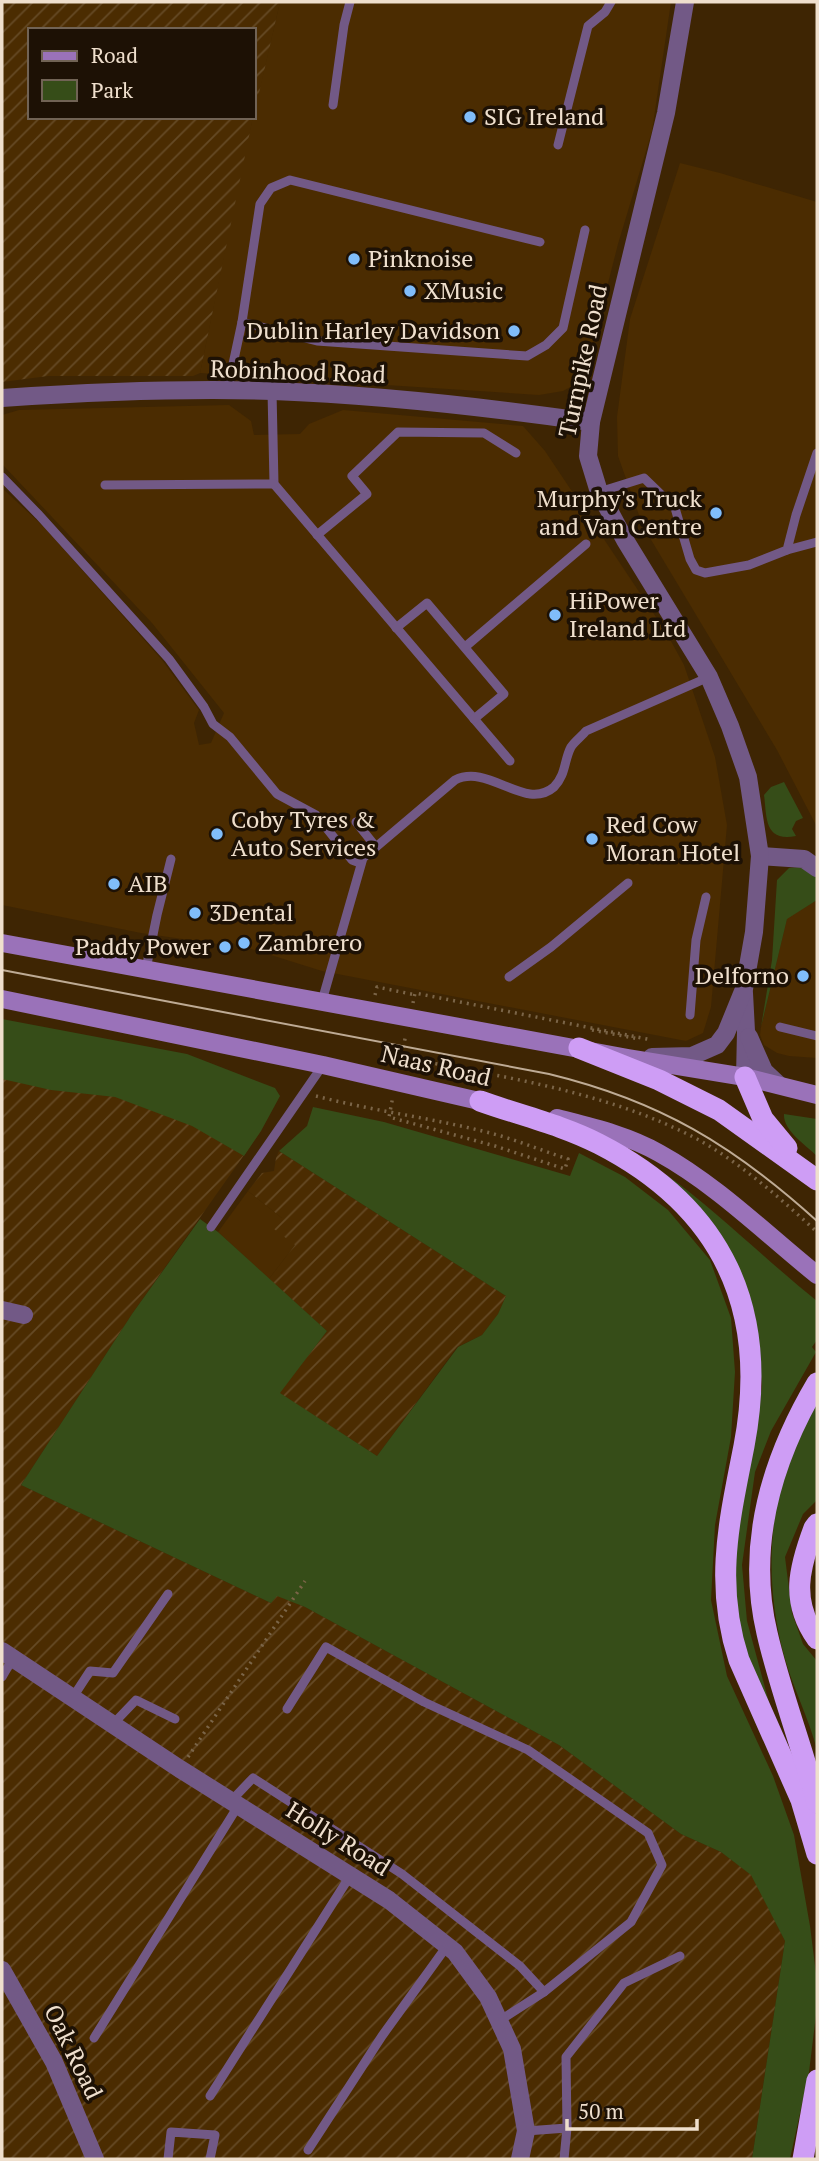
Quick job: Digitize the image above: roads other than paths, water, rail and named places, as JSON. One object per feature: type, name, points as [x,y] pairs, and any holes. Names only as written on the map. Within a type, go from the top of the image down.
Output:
[{"type":"highway","points":[[579,1048],[689,1094],[719,1110],[812,1175]]},
{"type":"highway","points":[[745,1077],[763,1119],[812,1175]]},
{"type":"highway","points":[[480,1101],[597,1143],[648,1174],[695,1216],[708,1232],[730,1272],[738,1290],[749,1337],[751,1381],[750,1410],[724,1554],[726,1607],[738,1660],[801,1800],[817,1854]]},
{"type":"highway","points":[[817,1383],[794,1423],[776,1471],[762,1532],[761,1599],[767,1633],[817,1802]]},
{"type":"highway","points":[[817,1524],[804,1554],[799,1576],[801,1604],[808,1627],[817,1639]]},
{"type":"highway","points":[[803,2159],[817,2080]]},
{"type":"main road","name":"Naas Road","points":[[2,943],[745,1077],[817,1096]]},
{"type":"main road","name":"Naas Road","points":[[2,999],[323,1065],[611,1132],[658,1152],[706,1184],[817,1275]]},
{"type":"main road","points":[[786,1087],[817,1082]]},
{"type":"street","name":"Turnpike Road","points":[[685,2],[666,114],[591,422],[588,456],[599,492],[625,540],[709,677],[748,777],[760,856],[754,932],[744,989]]},
{"type":"street","name":"Robinhood Road","points":[[2,398],[95,392],[272,391],[472,406],[591,422]]},
{"type":"street","points":[[760,856],[804,859],[817,868]]},
{"type":"street","points":[[744,989],[745,1077]]},
{"type":"street","points":[[628,1058],[692,1056],[717,1045],[726,1033],[744,989]]},
{"type":"street","points":[[746,1031],[764,1071],[786,1087]]},
{"type":"street","points":[[2,1310],[24,1315]]},
{"type":"street","name":"Holly Road","points":[[7,1654],[180,1769],[389,1900],[455,1951],[488,1997],[512,2049],[526,2131],[520,2159]]},
{"type":"street","name":"Oak Road","points":[[2,1970],[54,2062],[95,2159]]},
{"type":"lane","points":[[333,105],[344,24],[350,2]]},
{"type":"lane","points":[[558,145],[589,26],[606,12],[611,2]]},
{"type":"lane","points":[[226,391],[242,322],[260,204],[271,188],[290,180],[540,242]]},
{"type":"lane","points":[[242,322],[317,341],[527,356],[546,345],[563,328],[585,230]]},
{"type":"lane","points":[[272,391],[274,484],[510,761]]},
{"type":"lane","points":[[317,535],[367,494],[352,476],[398,432],[484,433],[516,453]]},
{"type":"lane","points":[[787,550],[817,453]]},
{"type":"lane","points":[[2,477],[169,659],[213,724],[230,737],[277,794],[316,815],[352,860],[360,863]]},
{"type":"lane","points":[[599,492],[644,478],[676,508],[690,559],[696,570],[705,573],[749,565],[817,542]]},
{"type":"lane","points":[[105,485],[274,484]]},
{"type":"lane","points":[[465,647],[586,544]]},
{"type":"lane","points":[[396,628],[428,603],[504,694],[474,719]]},
{"type":"lane","points":[[322,1001],[360,863],[376,846],[455,780],[464,776],[481,777],[535,795],[549,790],[565,772],[572,747],[586,730],[709,677]]},
{"type":"lane","points":[[356,822],[376,846]]},
{"type":"lane","points":[[146,969],[172,859]]},
{"type":"lane","points":[[509,977],[551,947],[628,883]]},
{"type":"lane","points":[[690,1016],[696,940],[706,897]]},
{"type":"lane","points":[[780,1027],[817,1036]]},
{"type":"lane","points":[[211,1227],[323,1065]]},
{"type":"lane","points":[[73,1698],[90,1671],[113,1674],[168,1594]]},
{"type":"lane","points":[[288,1709],[326,1647],[424,1702],[528,1749],[648,1833],[662,1866],[631,1922],[544,1992],[499,2021]]},
{"type":"lane","points":[[2,1677],[7,1654]]},
{"type":"lane","points":[[113,1724],[136,1700],[175,1719]]},
{"type":"lane","points":[[94,2038],[234,1803],[253,1778],[402,1874],[520,1966],[544,1992]]},
{"type":"lane","points":[[211,2096],[351,1876]]},
{"type":"lane","points":[[308,2150],[382,2036],[447,1946]]},
{"type":"lane","points":[[564,2159],[567,2128],[566,2057],[624,1983],[680,1956]]},
{"type":"lane","points":[[526,2131],[567,2128]]},
{"type":"lane","points":[[168,2159],[171,2133],[215,2136],[210,2159]]},
{"type":"tram line","points":[[2,970],[549,1074],[589,1085],[660,1112],[725,1148],[817,1221]]},
{"type":"place","name":"SIG Ireland","points":[[470,117]]},
{"type":"place","name":"Pinknoise","points":[[354,259]]},
{"type":"place","name":"XMusic","points":[[410,291]]},
{"type":"place","name":"Dublin Harley Davidson","points":[[514,331]]},
{"type":"place","name":"Murphy's Truck and Van Centre","points":[[716,513]]},
{"type":"place","name":"HiPower Ireland Ltd","points":[[555,615]]},
{"type":"place","name":"Coby Tyres & Auto Services","points":[[217,834]]},
{"type":"place","name":"Red Cow Moran Hotel","points":[[592,839]]},
{"type":"place","name":"AIB","points":[[114,884]]},
{"type":"place","name":"3Dental","points":[[195,913]]},
{"type":"place","name":"Zambrero","points":[[244,943]]},
{"type":"place","name":"Paddy Power","points":[[225,947]]},
{"type":"place","name":"Delforno","points":[[803,976]]}]
